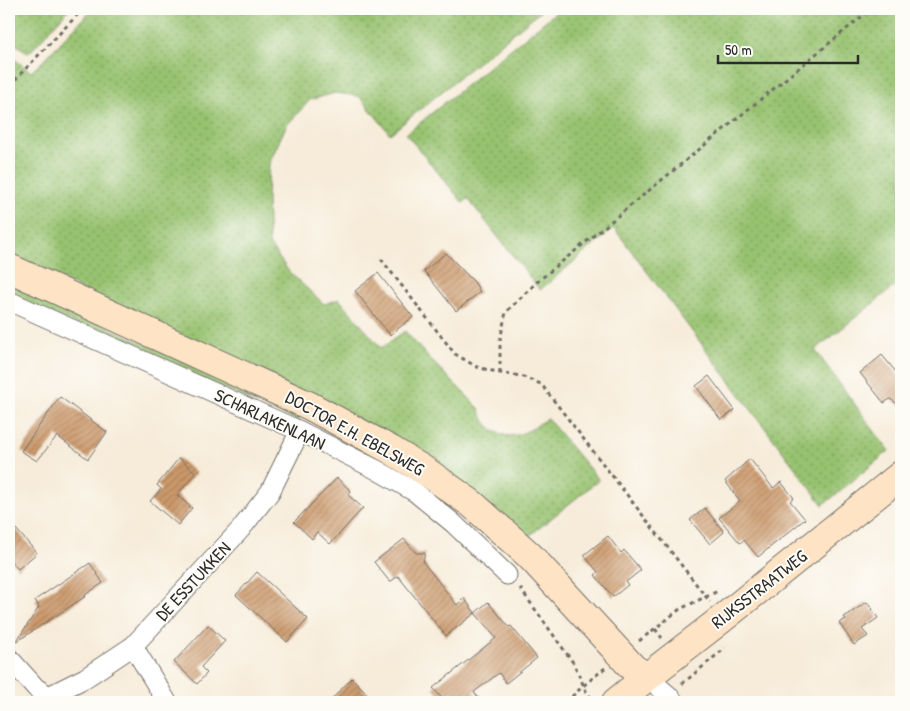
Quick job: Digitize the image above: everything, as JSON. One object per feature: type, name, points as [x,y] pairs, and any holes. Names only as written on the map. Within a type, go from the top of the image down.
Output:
[{"type":"main road","name":"DOCTOR E.H. EBELSWEG","points":[[9,268],[310,406],[427,472],[472,504],[508,535],[529,555],[632,668],[647,676]]},
{"type":"main road","name":"RIJKSSTRAATWEG","points":[[616,702],[901,475]]},
{"type":"street","name":"SCHARLAKENLAAN","points":[[9,301],[300,430],[378,470],[415,492],[453,523],[507,575]]},
{"type":"street","name":"DE ESSTUKKEN","points":[[9,658],[45,699],[85,678],[133,646],[240,530],[270,492],[300,430]]},
{"type":"street","points":[[133,646],[167,702]]},
{"type":"street","points":[[647,676],[674,702]]},
{"type":"path","points":[[9,86],[83,9]]},
{"type":"path","points":[[500,373],[500,340],[506,312],[537,282],[871,9]]},
{"type":"path","points":[[381,259],[455,354],[477,367],[521,376],[541,384],[723,618]]},
{"type":"path","points":[[507,575],[520,588],[574,664],[586,691],[594,702]]},
{"type":"green space","points":[[10,9],[69,9],[29,53],[9,40]]},
{"type":"green space","points":[[92,9],[543,9],[390,134],[359,96],[335,93],[310,100],[286,126],[269,164],[267,199],[269,244],[290,273],[324,304],[339,299],[381,348],[405,331],[479,408],[485,421],[494,430],[500,434],[513,436],[531,429],[547,418],[599,480],[528,537],[42,268],[9,253],[9,55],[31,72]]},
{"type":"green space","points":[[560,9],[901,9],[901,281],[815,350],[889,451],[823,505],[614,228],[540,290],[468,199],[463,203],[406,134]]},
{"type":"green space","points":[[9,282],[301,415],[298,421],[9,295]]},
{"type":"building","points":[[446,253],[475,283],[480,292],[456,311],[424,271]]},
{"type":"building","points":[[378,273],[413,317],[390,335],[355,291]]},
{"type":"building","points":[[882,355],[901,378],[901,406],[890,399],[884,403],[860,373]]},
{"type":"building","points":[[709,376],[735,410],[721,420],[696,386]]},
{"type":"building","points":[[60,397],[107,432],[88,459],[57,436],[37,461],[21,451]]},
{"type":"building","points":[[179,458],[196,473],[177,495],[192,508],[178,525],[150,501],[161,489],[157,485]]},
{"type":"building","points":[[750,459],[773,488],[781,482],[794,498],[790,501],[805,519],[758,557],[744,540],[740,543],[719,518],[740,501],[725,481]]},
{"type":"building","points":[[337,478],[351,491],[348,495],[363,508],[330,544],[317,532],[312,539],[294,522]]},
{"type":"building","points":[[705,508],[724,532],[710,544],[690,520]]},
{"type":"building","points":[[9,521],[37,553],[18,569],[9,559]]},
{"type":"building","points":[[608,536],[621,553],[624,550],[641,570],[626,582],[628,585],[613,597],[595,575],[598,572],[584,555]]},
{"type":"building","points":[[404,539],[416,553],[425,553],[423,562],[457,605],[464,598],[475,613],[446,636],[398,576],[390,582],[374,562]]},
{"type":"building","points":[[90,563],[103,583],[16,642],[39,607],[35,600]]},
{"type":"building","points":[[257,572],[308,619],[287,642],[236,595]]},
{"type":"building","points":[[488,602],[509,627],[511,626],[537,658],[506,683],[499,673],[474,692],[482,702],[445,702],[433,688],[496,638],[475,613]]},
{"type":"building","points":[[867,602],[878,618],[862,629],[868,636],[854,645],[839,623],[846,619],[844,617]]},
{"type":"building","points":[[208,625],[225,641],[201,667],[207,673],[197,684],[174,662]]},
{"type":"building","points":[[352,678],[367,693],[357,702],[329,702]]}]
